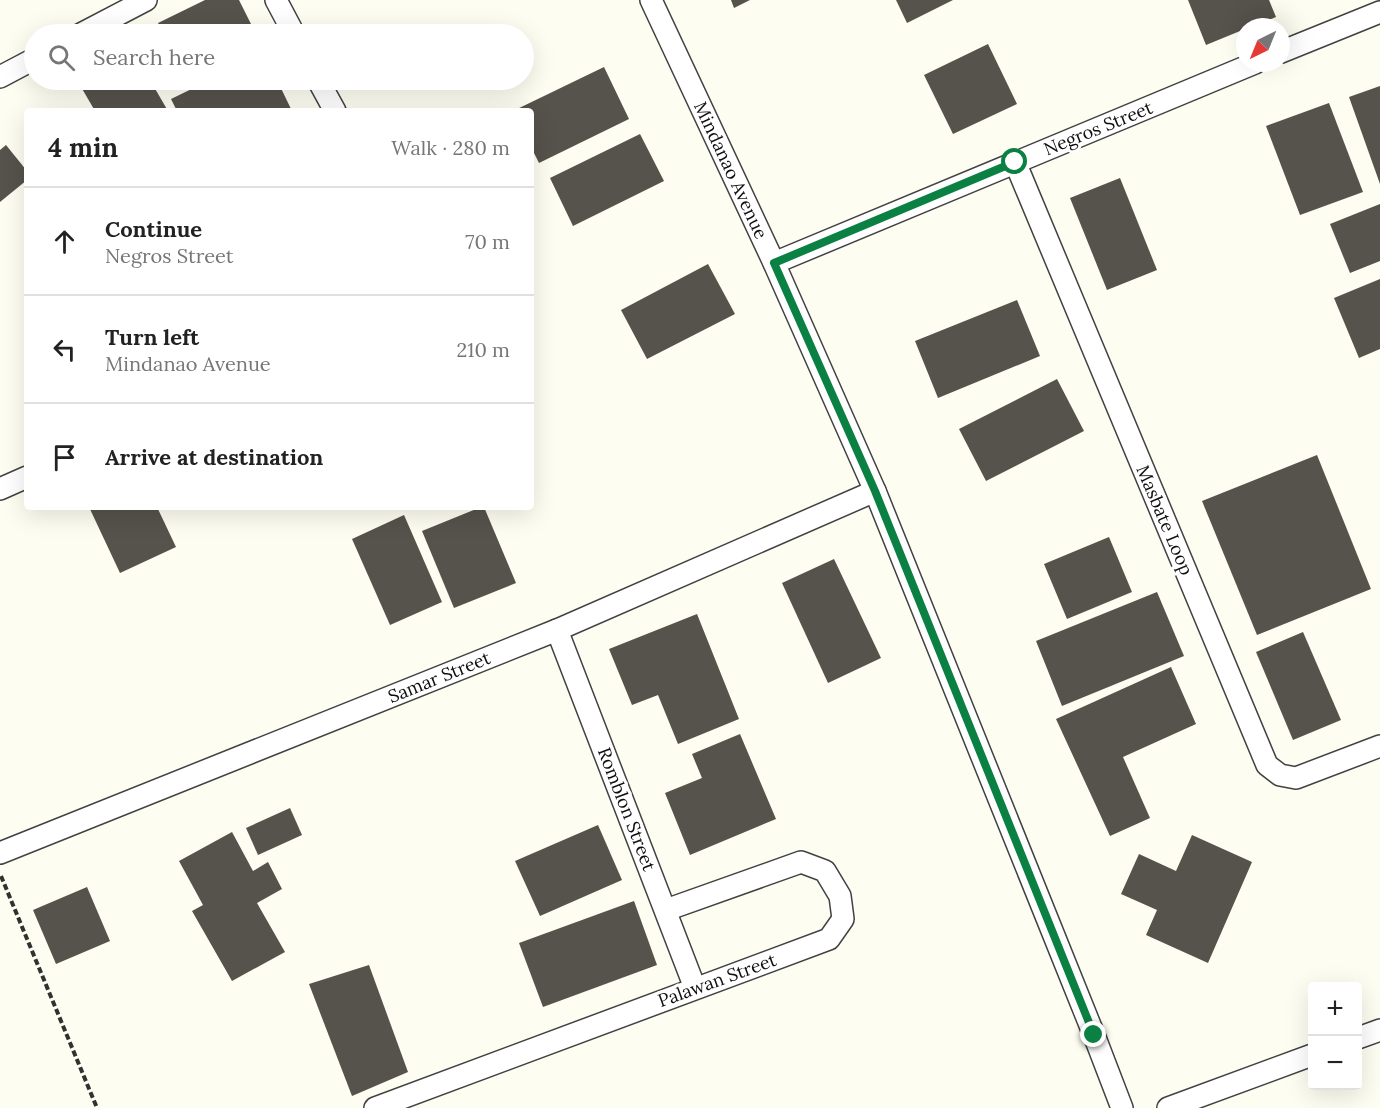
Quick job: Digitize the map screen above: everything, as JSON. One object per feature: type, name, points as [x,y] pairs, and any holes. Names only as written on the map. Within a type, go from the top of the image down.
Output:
[{"type":"street","points":[[100,24],[146,0]]},
{"type":"street","points":[[276,0],[289,24]]},
{"type":"street","name":"Mindanao Avenue","points":[[651,0],[774,263],[875,491],[1122,1108]]},
{"type":"street","points":[[1290,48],[1380,12]]},
{"type":"street","points":[[0,77],[24,64]]},
{"type":"street","name":"Negros Street","points":[[774,263],[1236,71]]},
{"type":"street","points":[[323,90],[333,108]]},
{"type":"street","name":"Masbate Loop","points":[[1015,162],[1267,765],[1280,775],[1296,778],[1380,746]]},
{"type":"street","points":[[0,489],[24,478]]},
{"type":"street","name":"Samar Street","points":[[0,853],[557,630],[875,491]]},
{"type":"street","name":"Romblon Street","points":[[557,630],[695,988]]},
{"type":"street","name":"Palawan Street","points":[[375,1108],[829,939],[843,920],[840,896],[825,871],[801,862],[666,910]]},
{"type":"street","points":[[1362,1037],[1380,1030]]},
{"type":"street","points":[[1168,1108],[1308,1056]]},
{"type":"path","points":[[0,873],[97,1108]]},
{"type":"building","points":[[205,0],[239,0],[251,24],[158,24]]},
{"type":"building","points":[[731,0],[750,0],[734,8]]},
{"type":"building","points":[[896,0],[953,0],[907,23]]},
{"type":"building","points":[[1188,0],[1269,0],[1276,17],[1236,18],[1236,33],[1206,45]]},
{"type":"building","points":[[988,44],[1017,104],[953,134],[924,75]]},
{"type":"building","points":[[604,67],[629,119],[539,163],[534,153],[534,108],[519,108]]},
{"type":"building","points":[[1380,86],[1380,184],[1349,97]]},
{"type":"building","points":[[83,90],[156,90],[166,108],[93,108]]},
{"type":"building","points":[[189,90],[282,90],[291,108],[176,108],[171,99]]},
{"type":"building","points":[[1329,103],[1363,192],[1300,215],[1266,126]]},
{"type":"building","points":[[640,134],[664,181],[573,226],[550,178]]},
{"type":"building","points":[[6,145],[24,167],[24,182],[0,202],[0,150]]},
{"type":"building","points":[[1120,178],[1157,270],[1107,290],[1070,198]]},
{"type":"building","points":[[1380,204],[1380,261],[1350,273],[1330,224]]},
{"type":"building","points":[[708,264],[735,314],[647,359],[621,310]]},
{"type":"building","points":[[1380,279],[1380,349],[1359,358],[1334,298]]},
{"type":"building","points":[[1017,300],[1040,356],[938,398],[915,341]]},
{"type":"building","points":[[1057,379],[1084,431],[986,481],[959,429]]},
{"type":"building","points":[[1317,455],[1371,589],[1257,635],[1202,501]]},
{"type":"building","points":[[90,510],[158,510],[176,547],[120,573]]},
{"type":"building","points":[[474,510],[485,510],[516,583],[454,608],[422,531]]},
{"type":"building","points":[[404,515],[442,602],[390,625],[352,539]]},
{"type":"building","points":[[1109,537],[1132,592],[1067,619],[1044,564]]},
{"type":"building","points":[[834,559],[881,658],[828,683],[782,583]]},
{"type":"building","points":[[1157,592],[1184,656],[1062,706],[1036,641]]},
{"type":"building","points":[[697,614],[739,719],[678,744],[658,695],[632,705],[609,649]]},
{"type":"building","points":[[1303,632],[1341,720],[1293,740],[1256,652]]},
{"type":"building","points":[[1171,667],[1196,724],[1123,757],[1150,818],[1110,836],[1056,719]]},
{"type":"building","points":[[740,734],[776,819],[690,855],[665,793],[702,778],[692,754]]},
{"type":"building","points":[[290,808],[302,835],[258,855],[246,828]]},
{"type":"building","points":[[598,825],[622,880],[540,916],[515,861]]},
{"type":"building","points":[[232,832],[253,871],[268,862],[282,889],[257,903],[285,952],[232,981],[192,911],[203,905],[179,861]]},
{"type":"building","points":[[1192,835],[1252,862],[1208,963],[1146,935],[1157,910],[1121,894],[1139,854],[1176,871]]},
{"type":"building","points":[[87,887],[110,941],[56,964],[33,910]]},
{"type":"building","points":[[634,901],[657,965],[543,1007],[519,943]]},
{"type":"building","points":[[369,965],[408,1072],[352,1096],[309,984]]},
{"type":"route","points":[[1015,162],[774,263],[875,491],[1094,1035]]}]
